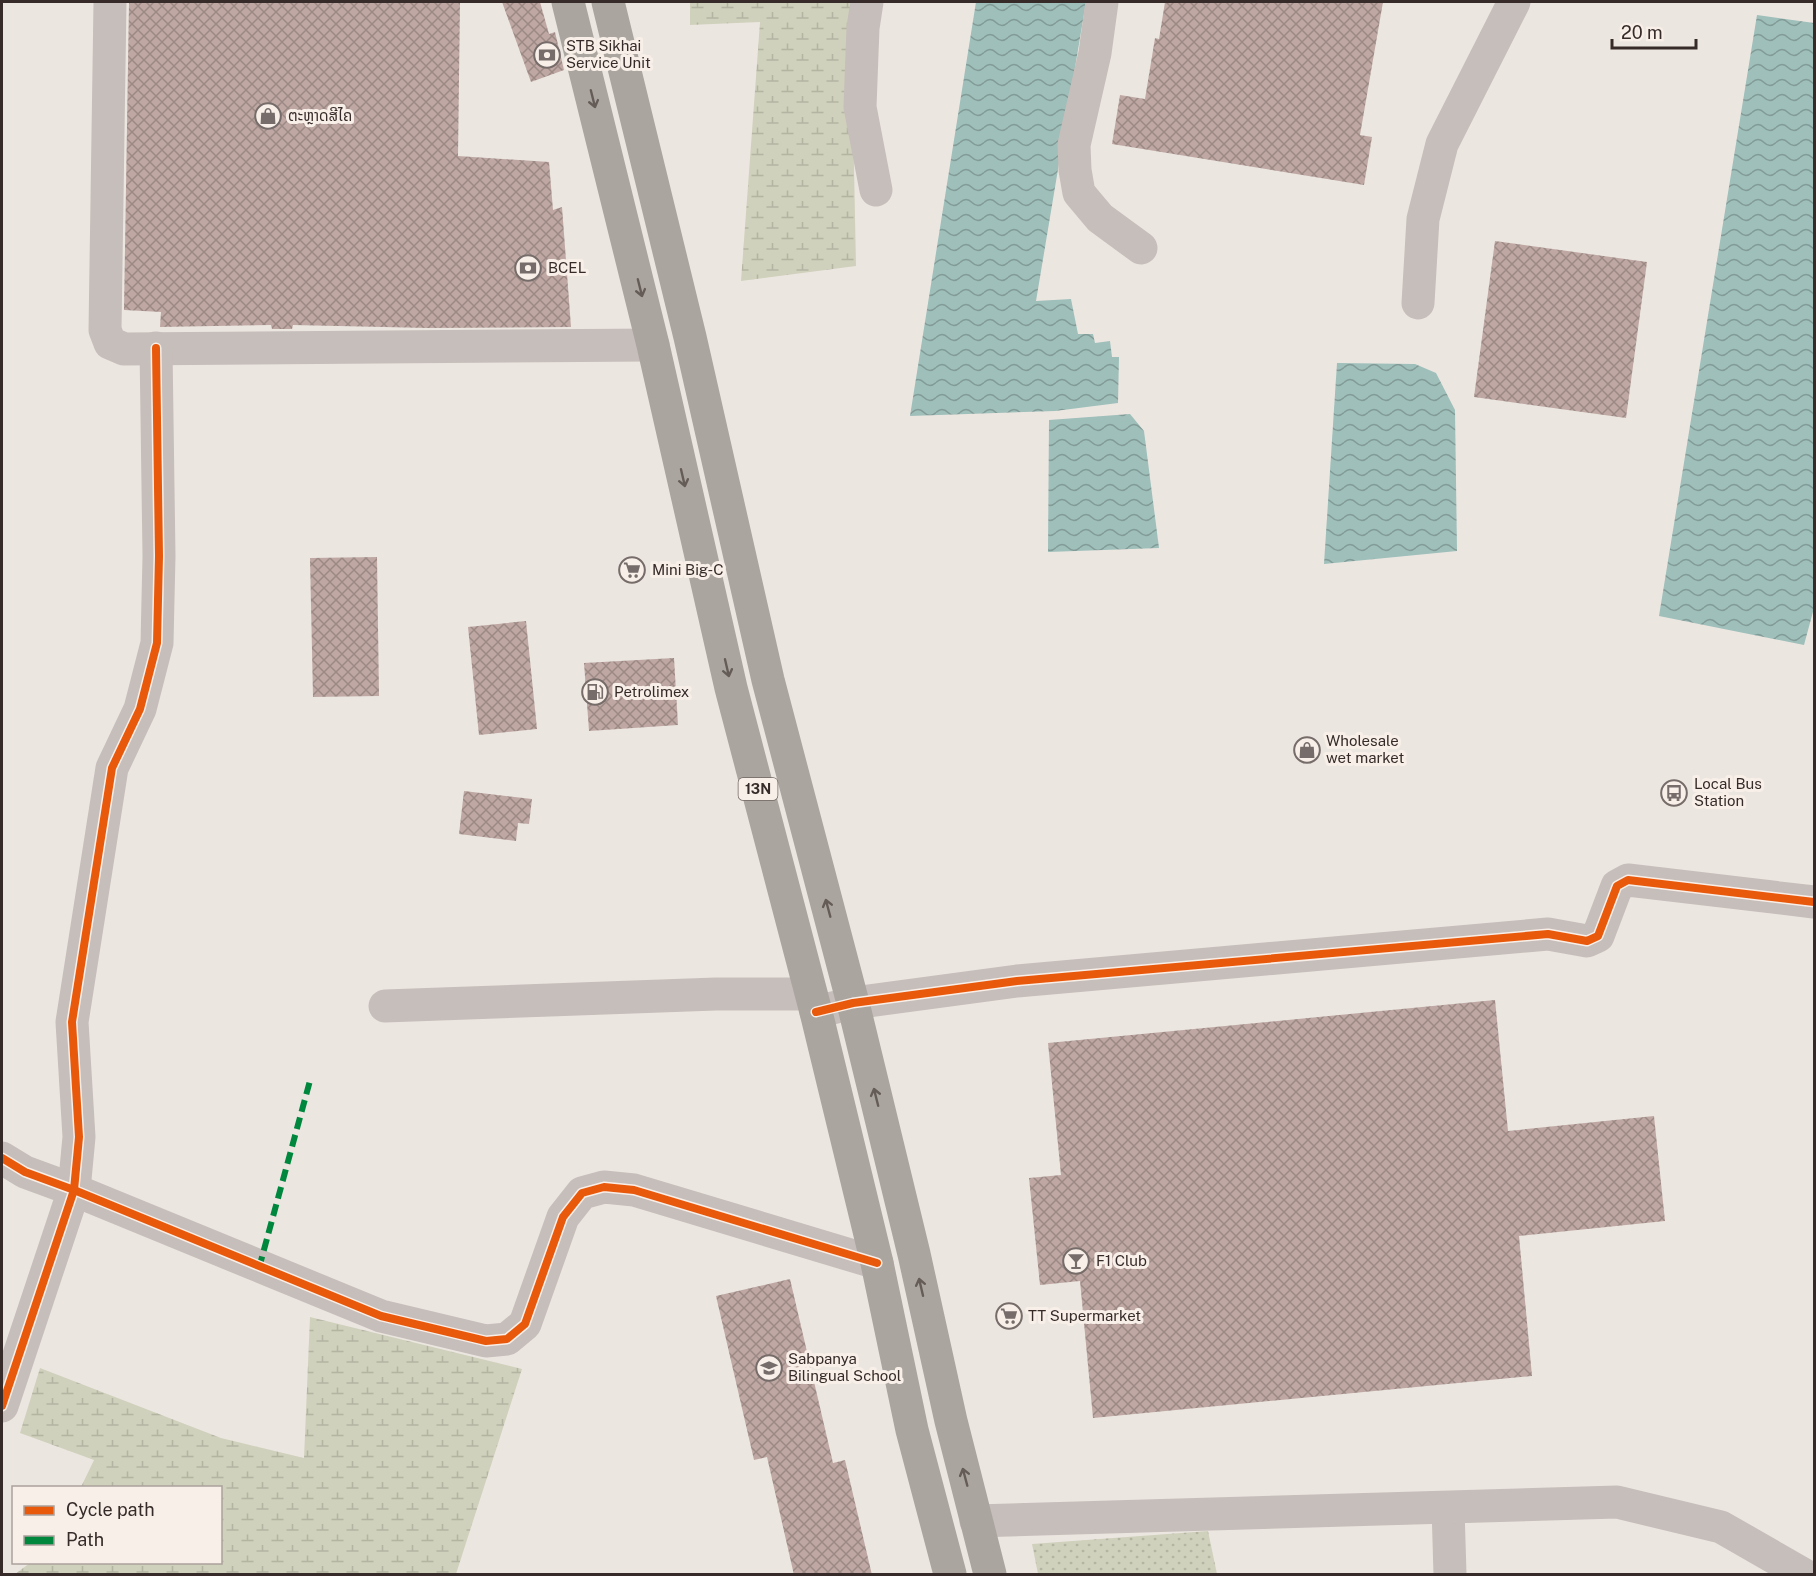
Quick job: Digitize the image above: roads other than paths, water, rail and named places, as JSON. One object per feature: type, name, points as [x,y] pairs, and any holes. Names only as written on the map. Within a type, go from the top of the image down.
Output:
[{"type":"highway","name":"13N","points":[[568,2],[653,345],[731,688],[813,1003],[877,1263],[912,1430],[951,1575]]},
{"type":"highway","name":"13N","points":[[608,2],[690,336],[768,680],[853,1003],[990,1575]]},
{"type":"street","points":[[110,2],[105,330],[110,343],[124,349],[653,345]]},
{"type":"street","points":[[867,2],[863,28],[860,107],[876,190]]},
{"type":"street","points":[[1102,2],[1095,53],[1074,145],[1077,182],[1079,193],[1100,218],[1141,248]]},
{"type":"street","points":[[1418,303],[1423,219],[1442,144],[1514,2]]},
{"type":"street","points":[[2,1406],[74,1190],[79,1137],[72,1022],[112,768],[140,709],[157,644],[159,556],[156,348]]},
{"type":"street","points":[[385,1006],[716,994],[813,1003],[853,1003],[1017,981],[1548,934],[1587,940],[1598,936],[1617,886],[1628,879],[1815,902]]},
{"type":"street","points":[[2,1158],[25,1172],[381,1316],[486,1341],[507,1339],[525,1324],[563,1217],[582,1193],[604,1187],[634,1190],[877,1263]]},
{"type":"street","points":[[976,1521],[1617,1502],[1721,1527],[1803,1575]]},
{"type":"street","points":[[1448,1508],[1450,1575]]},
{"type":"water","points":[[976,2],[1086,2],[1036,301],[1071,299],[1078,334],[1093,334],[1095,343],[1110,341],[1112,357],[1119,357],[1118,403],[1055,411],[910,416]]},
{"type":"water","points":[[1757,15],[1814,23],[1814,608],[1804,645],[1659,616]]},
{"type":"water","points":[[1337,363],[1415,364],[1436,373],[1455,410],[1457,551],[1324,564]]},
{"type":"water","points":[[1130,414],[1144,431],[1159,548],[1048,552],[1049,420]]},
{"type":"place","name":"STB Sikhai Service Unit","points":[[547,55]]},
{"type":"place","name":"ຕະຫຼາດສີໄຄ","points":[[268,116]]},
{"type":"place","name":"BCEL","points":[[528,268]]},
{"type":"place","name":"Mini Big-C","points":[[632,570]]},
{"type":"place","name":"Petrolimex","points":[[595,692]]},
{"type":"place","name":"Wholesale wet market","points":[[1307,750]]},
{"type":"place","name":"Local Bus Station","points":[[1674,793]]},
{"type":"place","name":"F1 Club","points":[[1076,1261]]},
{"type":"place","name":"TT Supermarket","points":[[1009,1316]]},
{"type":"place","name":"Sabpanya Bilingual School","points":[[769,1368]]}]
